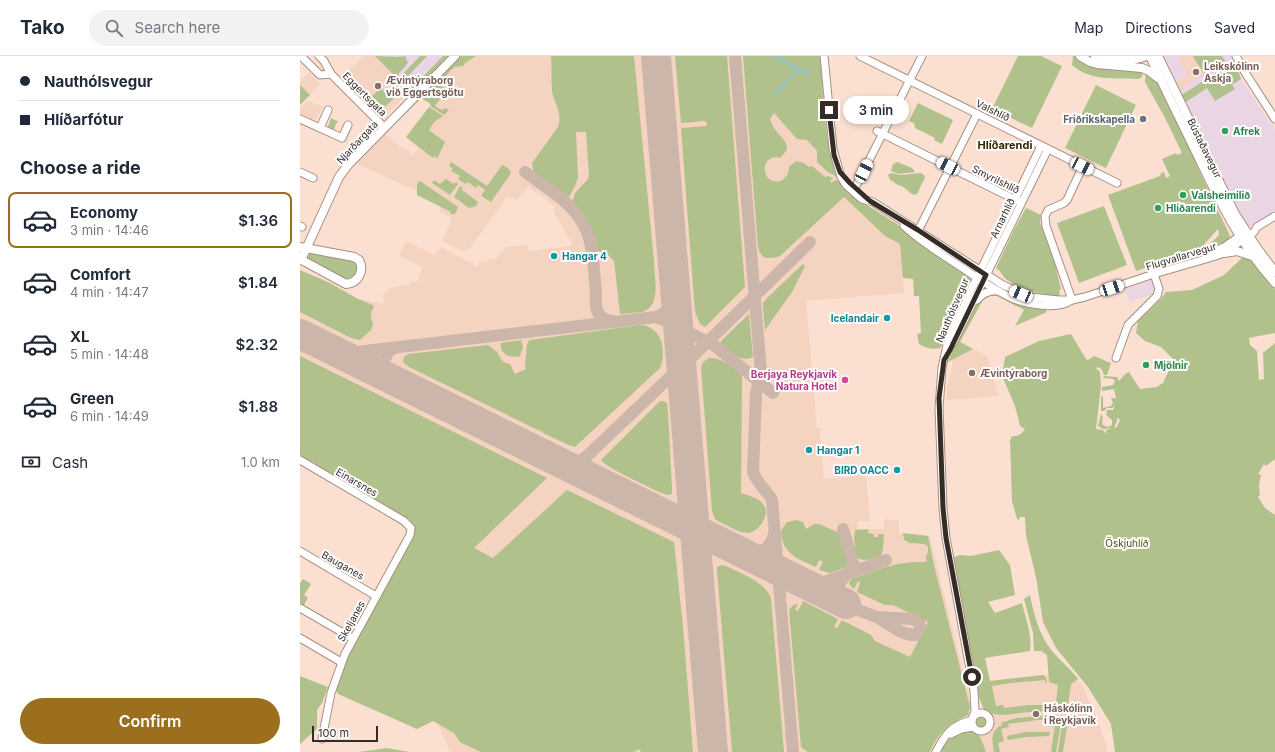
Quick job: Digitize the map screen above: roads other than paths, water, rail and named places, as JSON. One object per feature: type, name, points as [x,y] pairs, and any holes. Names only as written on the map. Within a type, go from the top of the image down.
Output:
[{"type":"main road","name":"Njarðargata","points":[[300,259],[304,247],[339,177],[348,165],[455,56]]},
{"type":"main road","points":[[1080,56],[1090,62],[1148,56]]},
{"type":"main road","points":[[1095,56],[1142,68],[1152,73],[1160,80]]},
{"type":"main road","points":[[1115,60],[1128,56]]},
{"type":"main road","name":"Bústaðavegur","points":[[1148,56],[1213,187],[1244,236],[1275,272]]},
{"type":"main road","name":"Bústaðavegur","points":[[1158,56],[1224,191],[1253,257],[1275,284]]},
{"type":"main road","points":[[300,259],[346,284],[354,282],[360,274],[361,264],[357,258],[304,247]]},
{"type":"main road","points":[[1224,253],[1237,251],[1253,257]]},
{"type":"street","name":"Eggertsgata","points":[[301,56],[320,75],[331,74]]},
{"type":"street","name":"Eggertsgata","points":[[319,56],[324,61],[331,74],[384,127]]},
{"type":"street","points":[[824,56],[832,150],[844,182],[862,199],[870,201]]},
{"type":"street","name":"Valshlíð","points":[[860,56],[1116,183]]},
{"type":"street","points":[[855,188],[880,132],[922,56]]},
{"type":"street","points":[[1236,56],[1275,119]]},
{"type":"street","points":[[320,128],[328,110]]},
{"type":"street","points":[[918,230],[951,168],[977,114]]},
{"type":"street","points":[[300,119],[342,138],[348,125]]},
{"type":"street","name":"Smyrilshlíð","points":[[880,132],[1018,201]]},
{"type":"street","name":"Arnarhlíð","points":[[981,276],[1045,148]]},
{"type":"street","points":[[1072,300],[1047,229],[1045,218],[1048,210],[1064,203],[1067,200],[1082,166]]},
{"type":"street","points":[[300,172],[313,178]]},
{"type":"street","points":[[840,172],[870,201],[918,230],[981,276]]},
{"type":"street","name":"Flugvallarvegur","points":[[1153,272],[1209,259],[1224,253],[1251,228],[1258,227],[1275,216]]},
{"type":"street","points":[[896,218],[918,238],[981,276]]},
{"type":"street","name":"Flugvallarvegur","points":[[981,276],[998,291],[1014,299],[1037,305],[1058,305],[1126,284],[1153,272],[1208,254],[1244,236]]},
{"type":"street","points":[[1116,358],[1128,324],[1157,296],[1159,289],[1153,272]]},
{"type":"street","name":"Flugvallarvegur","points":[[981,276],[1030,297],[1072,300]]},
{"type":"street","name":"Nauthólsvegur","points":[[945,357],[950,350],[970,308],[981,276]]},
{"type":"street","name":"Nauthólsvegur","points":[[973,721],[975,712],[974,691],[946,538],[943,508],[939,398],[942,368],[947,345],[981,276]]},
{"type":"street","points":[[970,308],[984,293],[998,291]]},
{"type":"street","name":"Einarsnes","points":[[300,460],[404,521]]},
{"type":"street","name":"Skeljanes","points":[[322,739],[331,693],[341,662],[352,638],[410,535],[411,528],[404,521]]},
{"type":"street","name":"Bauganes","points":[[300,551],[376,596]]},
{"type":"street","points":[[300,608],[352,638]]},
{"type":"street","points":[[300,638],[341,662]]},
{"type":"street","name":"Nauthólsvegur","points":[[974,691],[984,713]]},
{"type":"street","points":[[978,713],[984,713],[989,718],[989,727],[981,731],[975,729],[973,721],[978,713]]},
{"type":"street","points":[[936,752],[950,730],[963,722],[973,721]]},
{"type":"waterway","points":[[774,56],[810,75]]},
{"type":"waterway","points":[[775,94],[798,69]]},
{"type":"place","name":"Leikskólinn Askja","points":[[1196,72]]},
{"type":"place","name":"Ævintýraborg við Eggertsgötu","points":[[378,86]]},
{"type":"place","name":"Friðrikskapella","points":[[1143,119]]},
{"type":"place","name":"Afrek","points":[[1225,131]]},
{"type":"place","name":"Valsheimilið","points":[[1183,195]]},
{"type":"place","name":"Hlíðarendi","points":[[1158,208]]},
{"type":"place","name":"Hangar 4","points":[[554,256]]},
{"type":"place","name":"Icelandair","points":[[887,318]]},
{"type":"place","name":"Mjölnir","points":[[1146,365]]},
{"type":"place","name":"Ævintýraborg","points":[[972,373]]},
{"type":"place","name":"Berjaya Reykjavík Natura Hotel","points":[[845,380]]},
{"type":"place","name":"Hangar 1","points":[[809,450]]},
{"type":"place","name":"BIRD OACC","points":[[897,470]]},
{"type":"place","name":"Háskólinn í Reykjavík","points":[[1036,714]]},
{"type":"district","name":"Hlíðarendi","points":[[1005,145]]},
{"type":"park label","name":"Öskjuhlíð","points":[[1127,543]]}]
